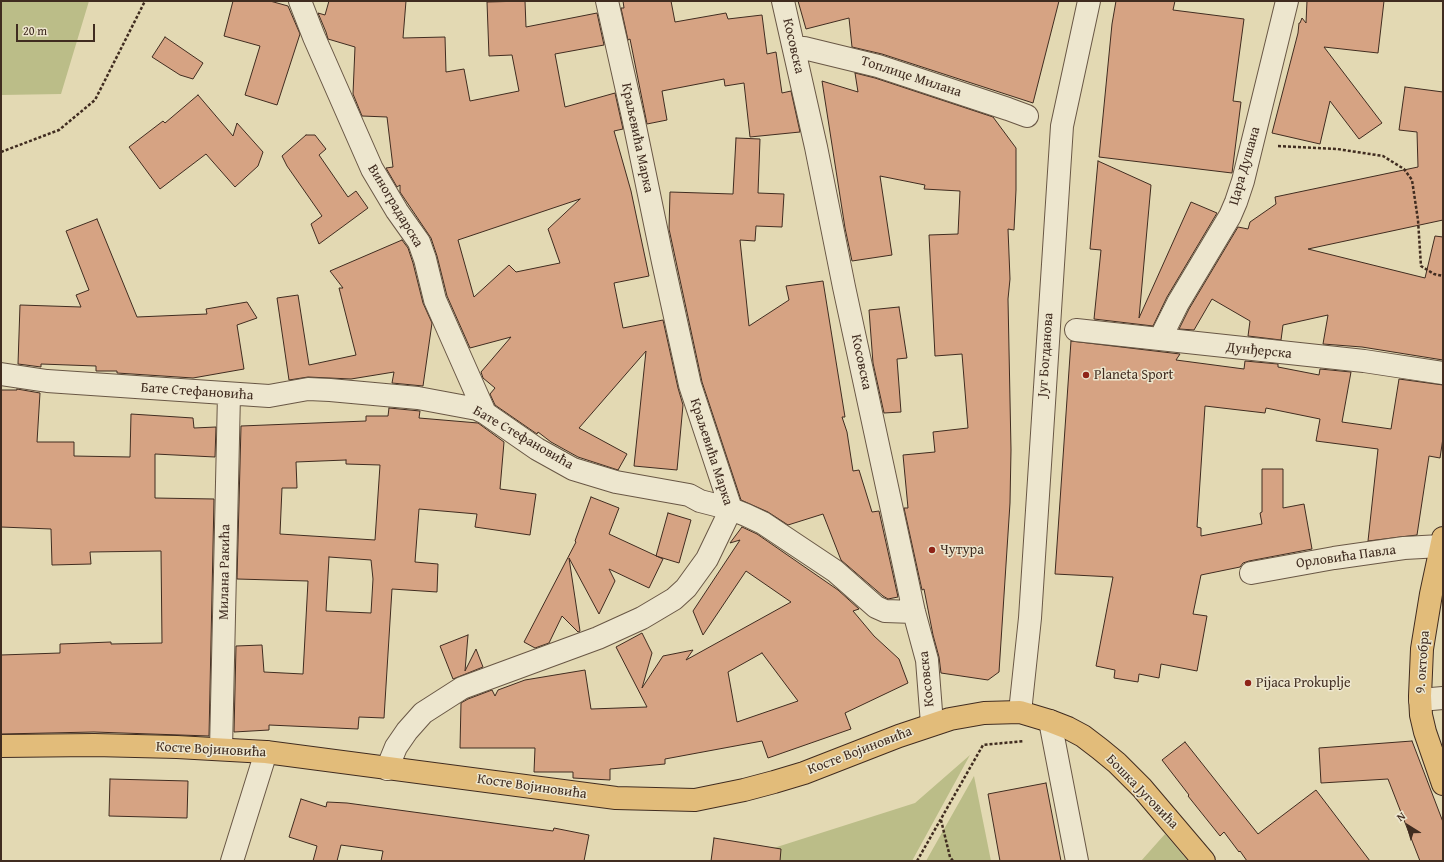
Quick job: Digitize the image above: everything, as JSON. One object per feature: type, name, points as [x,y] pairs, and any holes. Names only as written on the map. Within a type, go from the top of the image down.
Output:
[{"type":"main road","name":"9. октобра","points":[[1442,542],[1431,594],[1422,649],[1420,700],[1421,716],[1425,732],[1443,784]]},
{"type":"main road","name":"Косте Војиновића","points":[[1,746],[94,745],[266,752],[616,798],[695,800],[744,790],[804,773],[899,736],[950,719],[984,713],[1020,712],[1052,730]]},
{"type":"main road","name":"Бошка Југовића","points":[[1052,730],[1083,736],[1117,762],[1155,802],[1204,861]]},
{"type":"street","name":"Виноградарска","points":[[300,1],[314,37],[372,169],[397,211],[419,242],[425,259],[435,300],[485,413]]},
{"type":"street","name":"Краљевића Марка","points":[[387,769],[396,747],[407,730],[423,713],[462,688],[598,638],[642,618],[674,599],[686,588],[707,558],[732,509],[701,421],[688,378],[607,1]]},
{"type":"street","name":"Косовска","points":[[783,1],[816,147],[844,287],[914,612],[927,660],[932,724]]},
{"type":"street","name":"Југ Богданова","points":[[1020,712],[1030,618],[1062,126],[1090,1]]},
{"type":"street","name":"Цара Душана","points":[[1160,339],[1178,303],[1230,216],[1236,202],[1252,145],[1287,1]]},
{"type":"street","name":"Топлице Милана","points":[[794,49],[804,48],[878,66],[1027,116]]},
{"type":"street","name":"Дунђерска","points":[[1076,330],[1364,361],[1443,373]]},
{"type":"street","name":"Бате Стефановића","points":[[1,374],[47,381],[269,396],[308,389],[330,390],[435,400],[477,409],[537,449],[573,469],[616,482],[689,495],[700,501],[732,509],[763,523],[835,571],[876,607],[885,611],[914,612]]},
{"type":"street","name":"Милана Ракића","points":[[221,749],[229,394]]},
{"type":"street","name":"Орловића Павла","points":[[1251,573],[1327,559],[1442,542]]},
{"type":"street","points":[[1420,700],[1443,698]]},
{"type":"street","points":[[1052,730],[1078,861]]},
{"type":"street","points":[[232,861],[266,752]]},
{"type":"path","points":[[1,152],[59,130],[95,100],[144,1]]},
{"type":"path","points":[[1252,145],[1337,149],[1383,156],[1404,169],[1412,180],[1418,220],[1421,266],[1434,274],[1443,276]]},
{"type":"path","points":[[917,861],[983,745],[1016,741],[1052,730]]},
{"type":"path","points":[[941,820],[950,857],[953,861]]},
{"type":"green space","points":[[1,1],[89,1],[61,94],[1,95]]},
{"type":"green space","points":[[970,755],[912,861],[756,861],[758,853],[915,803]]},
{"type":"green space","points":[[974,776],[991,861],[926,861]]},
{"type":"green space","points":[[1165,834],[1188,861],[1141,861]]},
{"type":"building","points":[[233,1],[270,1],[288,6],[300,34],[277,105],[245,95],[260,46],[224,36]]},
{"type":"building","points":[[329,1],[406,1],[403,38],[445,37],[446,72],[464,69],[470,101],[519,91],[512,55],[489,56],[487,2],[525,1],[526,27],[597,13],[604,45],[555,54],[565,107],[615,93],[623,129],[614,131],[631,191],[649,276],[614,283],[623,328],[663,320],[683,405],[677,470],[634,466],[646,351],[579,428],[627,454],[618,470],[578,457],[551,442],[538,432],[537,434],[495,405],[490,394],[495,388],[483,378],[481,372],[511,337],[470,348],[447,296],[431,238],[400,192],[400,185],[397,187],[386,168],[393,167],[387,117],[362,116],[353,94],[355,47],[328,39],[318,13],[325,15]],"holes":[[[580,199],[548,229],[560,263],[516,272],[509,265],[474,297],[458,240]]]},
{"type":"building","points":[[623,1],[671,1],[675,22],[726,13],[728,19],[762,15],[767,54],[776,52],[782,93],[791,91],[800,132],[750,137],[744,83],[725,86],[724,79],[662,91],[667,120],[647,124],[630,39],[628,40],[621,8],[624,8]]},
{"type":"building","points":[[798,1],[1059,1],[1033,103],[882,54],[852,47],[849,18],[806,29]]},
{"type":"building","points":[[1116,1],[1175,1],[1173,10],[1244,19],[1233,101],[1241,102],[1232,173],[1099,157],[1112,24]]},
{"type":"building","points":[[1307,1],[1384,1],[1378,53],[1324,47],[1382,123],[1359,139],[1330,101],[1320,144],[1272,133],[1298,33],[1299,23],[1302,18],[1306,23]]},
{"type":"building","points":[[165,37],[203,63],[193,79],[180,75],[152,57]]},
{"type":"building","points":[[855,73],[875,78],[993,117],[1016,148],[1014,230],[1008,229],[1010,279],[1008,299],[1011,450],[1010,503],[999,672],[988,680],[941,673],[939,657],[924,589],[922,590],[904,508],[908,508],[903,455],[935,452],[933,432],[968,428],[962,354],[935,356],[929,235],[958,234],[960,191],[924,189],[925,185],[880,176],[892,255],[852,261],[845,228],[822,81],[858,92]]},
{"type":"building","points":[[1405,87],[1443,92],[1443,220],[1308,249],[1425,278],[1435,236],[1443,237],[1443,360],[1362,347],[1323,344],[1328,315],[1283,325],[1281,340],[1248,336],[1250,321],[1212,299],[1194,330],[1179,329],[1189,309],[1238,227],[1248,229],[1250,222],[1276,204],[1275,197],[1418,167],[1417,132],[1399,130]]},
{"type":"building","points":[[198,95],[233,136],[237,123],[263,152],[258,166],[235,187],[206,154],[160,189],[129,147],[163,121],[165,123]]},
{"type":"building","points":[[306,135],[315,135],[326,149],[319,155],[348,197],[356,191],[368,208],[319,244],[311,224],[322,216],[287,166],[282,156]]},
{"type":"building","points":[[736,138],[760,139],[758,193],[784,194],[782,227],[756,226],[755,241],[740,240],[749,326],[789,300],[786,286],[823,281],[845,417],[842,417],[847,432],[853,471],[859,470],[872,512],[879,511],[898,597],[888,599],[883,596],[841,560],[823,514],[788,525],[768,512],[741,500],[702,382],[669,229],[670,192],[733,194]]},
{"type":"building","points":[[1098,161],[1151,185],[1139,318],[1191,202],[1217,213],[1167,297],[1153,326],[1094,319],[1101,250],[1090,249]]},
{"type":"building","points":[[97,219],[137,317],[207,314],[206,309],[247,302],[257,318],[237,325],[244,369],[193,378],[117,373],[117,371],[96,371],[96,366],[41,364],[41,367],[18,364],[20,305],[81,307],[76,295],[89,290],[66,231]]},
{"type":"building","points":[[402,240],[408,248],[423,303],[432,323],[423,386],[392,383],[394,372],[351,379],[308,377],[289,380],[277,298],[298,295],[309,365],[356,355],[339,288],[343,288],[330,271]]},
{"type":"building","points":[[899,307],[907,358],[897,359],[901,412],[884,413],[873,363],[869,310]]},
{"type":"building","points":[[1071,341],[1180,354],[1176,360],[1244,369],[1245,361],[1278,364],[1278,367],[1319,375],[1320,369],[1351,372],[1342,422],[1391,429],[1399,379],[1443,385],[1443,438],[1440,458],[1429,456],[1417,535],[1368,541],[1378,449],[1316,441],[1320,419],[1266,408],[1265,413],[1205,406],[1197,527],[1201,528],[1201,536],[1262,524],[1260,513],[1262,512],[1262,469],[1283,469],[1283,508],[1304,504],[1312,549],[1249,561],[1243,563],[1240,567],[1201,575],[1193,614],[1207,616],[1197,671],[1161,664],[1159,678],[1139,674],[1138,682],[1114,678],[1115,670],[1096,666],[1113,577],[1055,574]]},
{"type":"building","points":[[17,389],[40,393],[37,442],[74,442],[74,456],[130,457],[131,414],[193,418],[194,428],[216,427],[215,457],[155,454],[155,498],[214,499],[209,736],[94,732],[1,734],[1,655],[60,653],[60,644],[111,642],[111,644],[162,643],[161,551],[90,552],[91,564],[52,565],[51,529],[1,527],[1,390]]},
{"type":"building","points":[[389,408],[420,411],[419,418],[478,423],[504,442],[500,489],[536,494],[530,535],[475,527],[477,514],[419,509],[415,562],[438,564],[437,592],[392,589],[384,718],[359,717],[358,729],[269,725],[269,730],[234,732],[236,646],[262,645],[264,672],[303,674],[308,581],[237,579],[241,426],[366,421],[366,416],[388,416]],"holes":[[[346,460],[346,464],[380,465],[375,540],[280,534],[282,488],[297,488],[296,462]],[[329,557],[371,560],[373,579],[371,613],[326,611]]]},
{"type":"building","points":[[591,497],[619,508],[609,534],[663,559],[649,588],[609,569],[615,581],[599,614],[569,558],[580,631],[578,632],[562,616],[549,643],[535,648],[524,642],[576,542],[575,541]]},
{"type":"building","points":[[668,513],[691,520],[679,563],[656,556]]},
{"type":"building","points":[[742,527],[757,534],[838,590],[859,609],[853,611],[874,636],[899,659],[908,683],[845,713],[851,729],[768,758],[762,741],[665,759],[665,764],[610,769],[610,780],[573,778],[573,772],[534,772],[535,748],[460,748],[461,703],[468,699],[492,690],[495,696],[498,690],[525,680],[585,670],[591,709],[647,707],[616,647],[642,633],[652,653],[642,688],[663,656],[693,650],[686,660],[791,602],[746,571],[703,635],[693,611],[740,540],[730,543]],"holes":[[[762,653],[798,701],[737,722],[728,672]]]},
{"type":"building","points":[[468,635],[465,671],[476,649],[483,667],[453,679],[440,646]]},
{"type":"building","points":[[1412,741],[1443,822],[1443,861],[1420,861],[1388,779],[1321,783],[1319,748]]},
{"type":"building","points":[[1185,742],[1258,834],[1316,790],[1370,861],[1247,861],[1224,832],[1220,836],[1162,760]]},
{"type":"building","points":[[110,779],[188,781],[187,818],[109,816]]},
{"type":"building","points":[[1046,783],[1061,861],[1000,861],[988,794]]},
{"type":"building","points":[[301,799],[326,807],[327,802],[347,803],[553,831],[554,828],[589,835],[584,861],[381,861],[383,851],[341,845],[337,861],[313,861],[317,846],[289,837]]},
{"type":"building","points":[[714,838],[781,849],[780,861],[711,861]]},
{"type":"place","name":"Planeta Sport","points":[[1086,375]]},
{"type":"place","name":"Чутура","points":[[932,550]]},
{"type":"place","name":"Pijaca Prokuplje","points":[[1248,683]]}]
